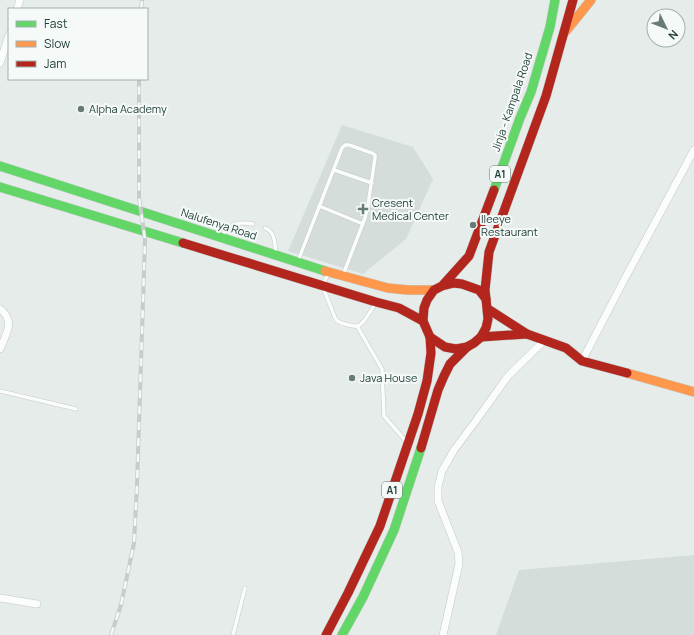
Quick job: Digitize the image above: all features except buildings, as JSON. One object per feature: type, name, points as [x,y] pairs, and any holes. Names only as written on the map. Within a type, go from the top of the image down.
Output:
[{"type":"main road","name":"Jinja - Kampala Road","points":[[438,288],[469,256],[531,92],[550,27],[556,0]]},
{"type":"main road","name":"A1","points":[[342,635],[364,597],[394,530],[438,390],[444,376],[450,364],[467,347],[481,337],[486,328],[488,309],[485,290],[488,252],[546,96],[572,0]]},
{"type":"main road","points":[[564,34],[591,0]]},
{"type":"main road","name":"Nalufenya Road","points":[[0,166],[342,276],[388,288],[408,290],[438,288]]},
{"type":"main road","points":[[0,187],[322,286],[399,308],[423,321]]},
{"type":"main road","points":[[438,288],[454,283],[462,284],[479,290],[486,299]]},
{"type":"main road","name":"A1","points":[[326,635],[380,526],[418,414],[427,381],[431,353],[430,337],[423,321],[424,308],[427,300],[438,288]]},
{"type":"main road","points":[[488,309],[527,334],[566,348],[582,361],[694,392]]},
{"type":"main road","points":[[481,337],[527,334]]},
{"type":"main road","points":[[430,337],[445,347],[456,349],[467,347]]},
{"type":"street","points":[[0,63],[8,38]]},
{"type":"street","points":[[582,361],[694,150]]},
{"type":"street","points":[[0,309],[6,314],[9,321],[9,326],[0,349]]},
{"type":"street","points":[[443,635],[459,564],[458,552],[438,501],[438,487],[442,471],[454,450],[508,376],[545,340]]},
{"type":"street","points":[[0,598],[36,604]]},
{"type":"lane","points":[[298,262],[342,148],[349,144],[372,153],[375,155],[375,158],[368,206],[363,224],[342,276]]},
{"type":"lane","points":[[334,170],[372,182]]},
{"type":"lane","points":[[320,206],[363,224]]},
{"type":"lane","points":[[220,236],[236,223],[242,222],[253,224]]},
{"type":"lane","points":[[265,228],[273,234],[276,254]]},
{"type":"lane","points":[[329,272],[322,286],[336,320],[352,326],[357,326],[362,323],[376,302]]},
{"type":"lane","points":[[357,326],[382,369],[384,416],[408,442]]},
{"type":"lane","points":[[0,391],[76,409]]},
{"type":"lane","points":[[233,635],[245,588]]},
{"type":"shaded area","name":"Cresent Medical Center","points":[[342,125],[413,147],[433,179],[406,239],[363,274],[288,251]]},
{"type":"shaded area","points":[[694,555],[694,635],[496,635],[519,570]]},
{"type":"railway","points":[[141,8],[142,0]]},
{"type":"railway","points":[[111,635],[121,605],[134,543],[137,485],[145,240],[139,197],[139,80]]},
{"type":"traffic: fast","points":[[494,190],[531,92],[550,27],[555,0]]},
{"type":"traffic: fast","points":[[0,166],[325,271]]},
{"type":"traffic: fast","points":[[0,187],[183,243]]},
{"type":"traffic: fast","points":[[342,635],[363,597],[394,530],[421,448]]},
{"type":"traffic: slow","points":[[566,31],[591,0]]},
{"type":"traffic: slow","points":[[325,271],[388,288],[434,290]]},
{"type":"traffic: slow","points":[[627,373],[694,392]]},
{"type":"traffic: jam","points":[[486,299],[485,290],[489,252],[546,96],[573,0]]},
{"type":"traffic: jam","points":[[442,286],[454,283],[462,284],[479,290],[486,299],[488,319],[486,328],[481,337],[467,347],[456,349],[445,347],[430,337],[423,321],[424,308],[427,300],[434,290],[442,286],[469,256],[494,190]]},
{"type":"traffic: jam","points":[[183,243],[399,308],[423,321]]},
{"type":"traffic: jam","points":[[488,309],[527,334],[566,348],[582,361],[627,373]]},
{"type":"traffic: jam","points":[[481,337],[527,334]]},
{"type":"traffic: jam","points":[[326,635],[380,526],[418,414],[427,381],[431,353],[430,337]]},
{"type":"traffic: jam","points":[[421,448],[438,390],[444,376],[450,364],[467,347]]},
{"type":"place","name":"Alpha Academy","points":[[81,109]]},
{"type":"place","name":"Cresent Medical Center","points":[[363,209]]},
{"type":"place","name":"Ileeye Restaurant","points":[[473,225]]},
{"type":"place","name":"Java House","points":[[352,378]]}]
